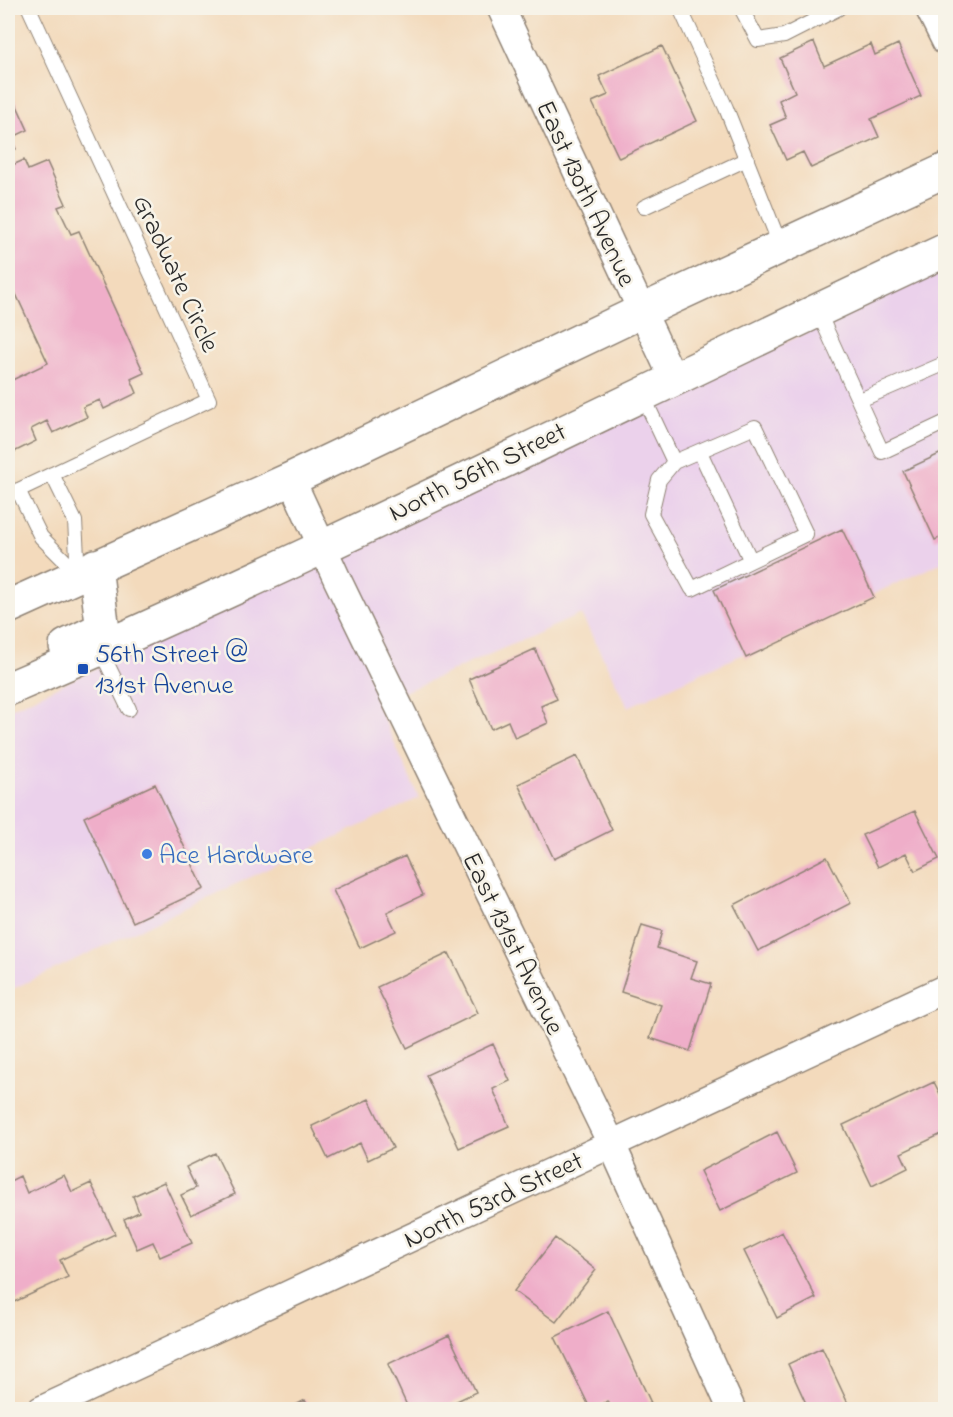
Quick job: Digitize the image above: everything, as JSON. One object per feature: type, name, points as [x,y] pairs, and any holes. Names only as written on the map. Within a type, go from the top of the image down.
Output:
[{"type":"main road","points":[[8,607],[291,479],[642,310],[945,170]]},
{"type":"main road","name":"North 56th Street","points":[[8,689],[100,649],[321,546],[945,250]]},
{"type":"main road","points":[[8,674],[97,631],[102,623],[103,615],[87,570]]},
{"type":"street","name":"East 130th Avenue","points":[[501,8],[673,378]]},
{"type":"street","points":[[929,8],[945,42]]},
{"type":"street","name":"East 131st Avenue","points":[[291,479],[321,546],[612,1145],[732,1410]]},
{"type":"street","name":"North 53rd Street","points":[[41,1410],[945,988]]},
{"type":"lane","name":"Graduate Circle","points":[[29,8],[208,400],[13,492],[41,537],[87,570]]},
{"type":"lane","points":[[680,8],[747,159],[781,247]]},
{"type":"lane","points":[[741,8],[758,40],[784,36],[839,8]]},
{"type":"lane","points":[[644,207],[747,159]]},
{"type":"lane","points":[[817,309],[882,452],[945,422]]},
{"type":"lane","points":[[860,400],[945,363]]},
{"type":"lane","points":[[641,393],[674,462]]},
{"type":"lane","points":[[755,427],[806,534],[750,559],[692,589],[651,514],[659,480],[674,462],[700,452],[755,427]]},
{"type":"lane","points":[[700,452],[750,559]]},
{"type":"lane","points":[[52,474],[75,521],[87,570]]},
{"type":"lane","points":[[100,649],[129,709]]},
{"type":"shaded area","points":[[945,267],[945,561],[628,707],[581,614],[377,704],[419,798],[8,991],[8,710]]},
{"type":"building","points":[[814,42],[824,66],[871,44],[875,55],[898,44],[921,96],[871,119],[879,137],[811,168],[803,152],[786,160],[770,125],[786,118],[779,100],[795,92],[780,58]]},
{"type":"building","points":[[662,46],[697,121],[619,158],[592,102],[608,95],[599,76]]},
{"type":"building","points":[[8,86],[28,130],[11,138],[16,149],[8,153]]},
{"type":"building","points":[[24,160],[28,170],[47,162],[66,204],[58,207],[71,234],[79,231],[144,373],[131,379],[137,393],[104,409],[100,400],[83,407],[87,417],[53,433],[47,421],[31,429],[36,441],[8,455],[8,382],[48,363],[8,277],[8,266],[10,265],[8,260],[8,167]]},
{"type":"building","points":[[946,451],[946,535],[935,540],[903,471]]},
{"type":"building","points":[[842,529],[874,597],[746,658],[714,590]]},
{"type":"building","points":[[535,649],[557,699],[541,706],[548,723],[515,738],[508,721],[491,729],[469,679]]},
{"type":"building","points":[[577,756],[612,830],[554,859],[518,784]]},
{"type":"building","points":[[155,784],[204,889],[133,922],[84,817]]},
{"type":"building","points":[[915,811],[939,859],[915,871],[906,853],[878,867],[862,835]]},
{"type":"building","points":[[405,856],[423,895],[387,912],[396,931],[360,948],[333,890]]},
{"type":"building","points":[[827,857],[851,903],[758,951],[734,905]]},
{"type":"building","points":[[642,925],[662,931],[657,948],[697,961],[691,978],[711,984],[690,1051],[650,1038],[661,1005],[621,992]]},
{"type":"building","points":[[449,953],[478,1013],[407,1048],[377,987]]},
{"type":"building","points":[[493,1044],[510,1081],[493,1089],[509,1126],[459,1148],[426,1075]]},
{"type":"building","points":[[934,1082],[946,1106],[946,1132],[901,1153],[908,1168],[872,1186],[843,1125]]},
{"type":"building","points":[[369,1099],[393,1148],[368,1160],[360,1143],[328,1159],[312,1126]]},
{"type":"building","points":[[777,1132],[797,1173],[720,1211],[700,1171]]},
{"type":"building","points":[[215,1153],[235,1194],[191,1215],[181,1195],[196,1188],[186,1167]]},
{"type":"building","points":[[64,1175],[72,1192],[91,1183],[115,1234],[60,1260],[68,1277],[12,1303],[8,1293],[8,1182],[20,1176],[27,1193]]},
{"type":"building","points":[[164,1182],[192,1243],[160,1257],[153,1242],[137,1249],[124,1219],[139,1212],[133,1196]]},
{"type":"building","points":[[782,1232],[816,1298],[777,1318],[744,1251]]},
{"type":"building","points":[[555,1238],[596,1270],[556,1322],[514,1291]]},
{"type":"building","points":[[608,1311],[651,1403],[637,1410],[612,1410],[608,1401],[591,1410],[555,1337]]},
{"type":"building","points":[[449,1335],[476,1392],[438,1410],[409,1410],[388,1364]]},
{"type":"building","points":[[822,1348],[851,1410],[809,1410],[788,1364]]},
{"type":"building","points":[[305,1400],[310,1410],[286,1410]]},
{"type":"place","name":"56th Street @ 131st Avenue","points":[[83,669]]},
{"type":"place","name":"Ace Hardware","points":[[147,854]]}]
